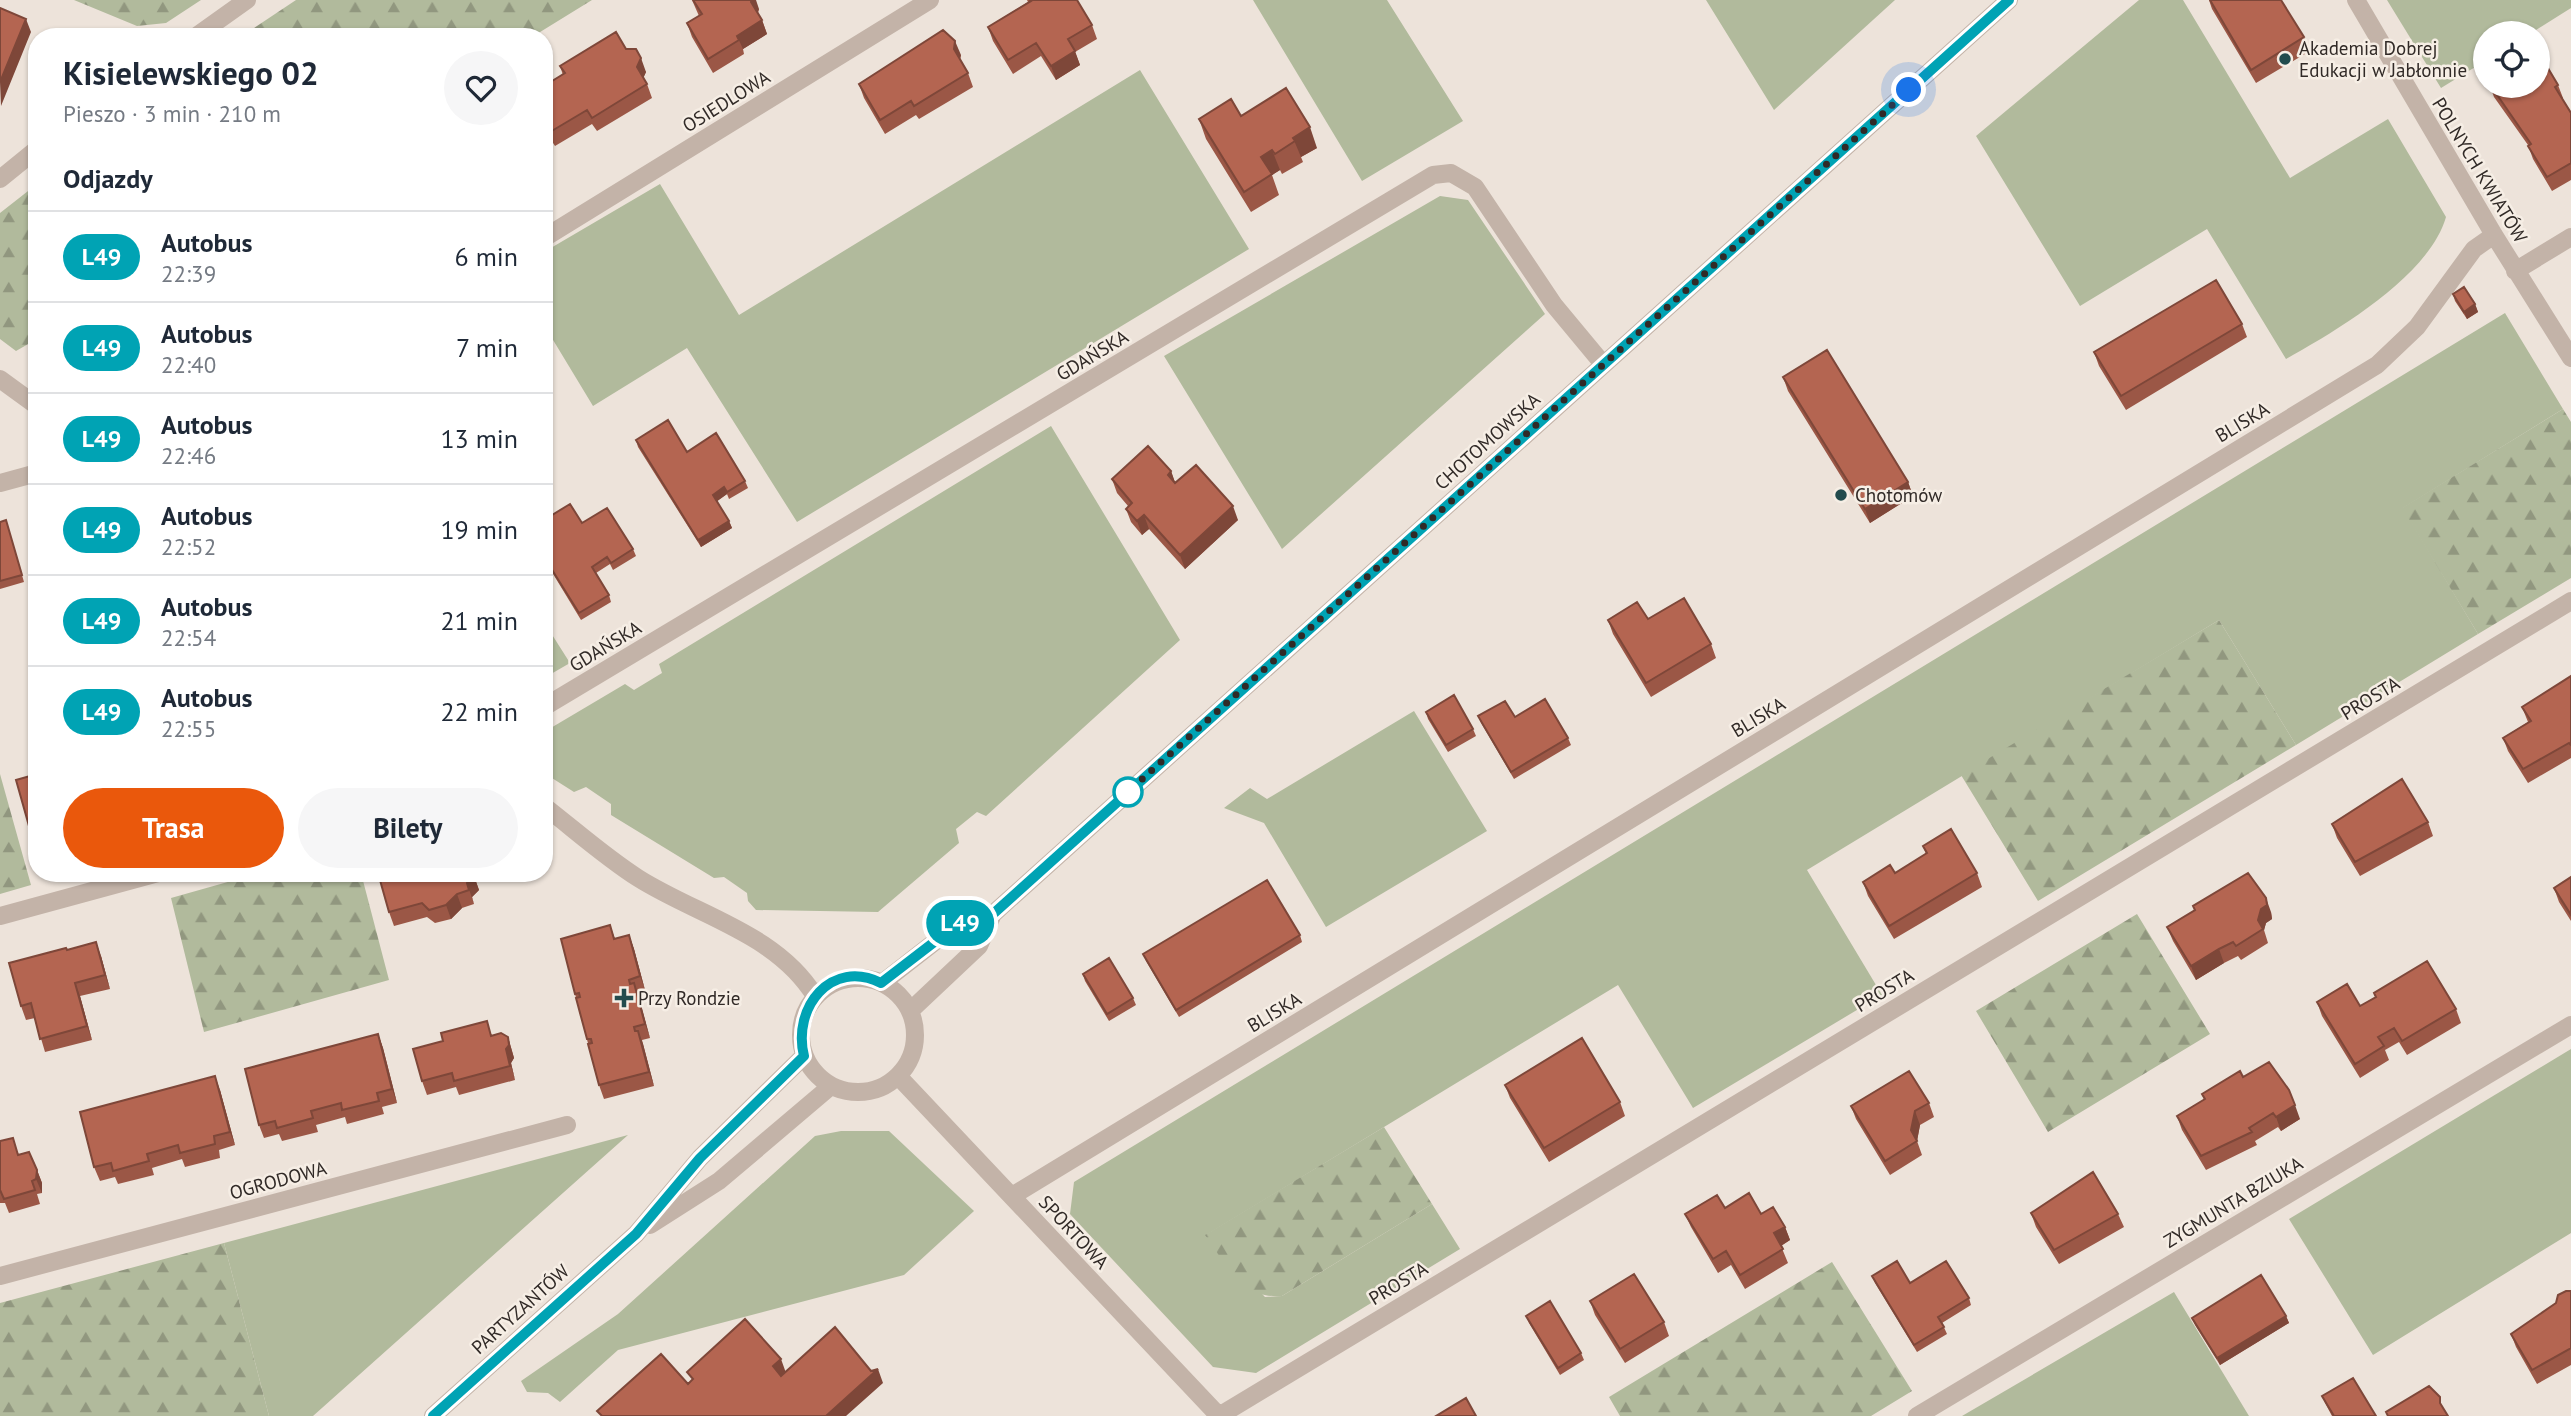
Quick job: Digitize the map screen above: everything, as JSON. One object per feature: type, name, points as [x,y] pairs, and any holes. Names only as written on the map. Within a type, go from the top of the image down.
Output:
[{"type":"street","points":[[208,28],[247,0]]},
{"type":"street","name":"OSIEDLOWA","points":[[553,232],[930,0]]},
{"type":"street","name":"CHOTOMOWSKA","points":[[993,914],[2009,0]]},
{"type":"street","name":"POLNYCH KWIATÓW","points":[[2356,0],[2515,271],[2571,358]]},
{"type":"street","points":[[0,179],[28,156]]},
{"type":"street","name":"GDAŃSKA","points":[[553,702],[1433,175],[1451,173],[1475,187],[1554,305],[1603,364]]},
{"type":"street","name":"BLISKA","points":[[1012,1196],[2377,365],[2417,327],[2474,249],[2494,235]]},
{"type":"street","points":[[2515,271],[2571,237]]},
{"type":"street","points":[[0,379],[28,399]]},
{"type":"street","points":[[0,483],[28,475]]},
{"type":"street","name":"PROSTA","points":[[1219,1416],[2571,601]]},
{"type":"street","points":[[553,813],[639,878],[767,947],[801,973],[815,996]]},
{"type":"street","points":[[0,916],[125,882]]},
{"type":"street","points":[[881,983],[959,923],[993,914]]},
{"type":"street","points":[[910,1011],[979,946],[993,914]]},
{"type":"street","points":[[859,977],[881,983],[901,998],[910,1011],[915,1026],[911,1058],[898,1076],[874,1091],[857,1093],[831,1086],[812,1070],[804,1056],[801,1024],[815,996],[843,979],[859,977]]},
{"type":"street","name":"ZYGMUNTA BZIUKA","points":[[1917,1416],[2571,1025]]},
{"type":"street","points":[[636,1234],[700,1158],[804,1056]]},
{"type":"street","name":"SPORTOWA","points":[[898,1076],[1219,1416]]},
{"type":"street","points":[[636,1234],[719,1181],[831,1086]]},
{"type":"street","name":"OGRODOWA","points":[[0,1276],[567,1125]]},
{"type":"street","name":"PARTYZANTÓW","points":[[433,1416],[636,1234]]},
{"type":"green space","points":[[74,0],[201,0],[166,23],[137,26]]},
{"type":"green space","points":[[296,0],[592,0],[547,28],[254,28]]},
{"type":"green space","points":[[1253,0],[1387,0],[1463,121],[1362,181]]},
{"type":"green space","points":[[1706,0],[1895,0],[1774,110]]},
{"type":"green space","points":[[2139,0],[2183,0],[2290,178],[2388,119],[2446,217],[2436,239],[2402,280],[2355,317],[2286,359],[2207,229],[2080,306],[1976,136]]},
{"type":"green space","points":[[2387,0],[2571,0],[2571,8],[2550,21],[2473,21],[2473,68],[2441,88]]},
{"type":"green space","points":[[1140,70],[1249,249],[797,522],[687,348],[593,406],[553,340],[553,247],[660,184],[739,315]]},
{"type":"green space","points":[[28,191],[28,344],[16,351],[0,339],[0,213]]},
{"type":"green space","points":[[1440,196],[1468,200],[1545,314],[1282,549],[1164,356]]},
{"type":"green space","points":[[2505,313],[2563,409],[2403,508],[2478,634],[2296,745],[2219,620],[1807,870],[1882,995],[1693,1108],[1618,985],[1206,1235],[1265,1297],[1282,1296],[1432,1204],[1460,1249],[1256,1373],[1213,1367],[1070,1214],[1074,1182]]},
{"type":"green space","points":[[2563,409],[2571,422],[2571,578],[2478,634],[2402,508]]},
{"type":"green space","points":[[1051,426],[1180,640],[986,816],[977,812],[956,829],[959,843],[878,912],[756,910],[748,901],[747,893],[724,877],[714,878],[611,815],[611,804],[586,787],[574,792],[553,779],[553,727],[625,684],[634,690],[662,673],[659,664]]},
{"type":"green space","points":[[2219,620],[2296,745],[2038,901],[1961,775]]},
{"type":"green space","points":[[553,636],[570,663],[553,673]]},
{"type":"green space","points":[[1414,711],[1487,831],[1326,927],[1264,823],[1224,808],[1250,788],[1267,799]]},
{"type":"green space","points":[[0,774],[31,885],[0,894]]},
{"type":"green space","points":[[228,882],[363,882],[389,980],[204,1032],[171,898]]},
{"type":"green space","points":[[2137,914],[2210,1034],[2048,1132],[1976,1011]]},
{"type":"green space","points":[[2571,1049],[2571,1233],[2373,1355],[2289,1219]]},
{"type":"green space","points":[[1384,1127],[1432,1204],[1282,1296],[1267,1296],[1255,1292],[1236,1278],[1205,1235]]},
{"type":"green space","points":[[841,1131],[889,1131],[974,1211],[904,1275],[618,1350],[560,1402],[548,1393],[527,1392],[521,1381],[618,1314],[815,1136]]},
{"type":"green space","points":[[628,1135],[313,1416],[269,1416],[224,1243]]},
{"type":"green space","points":[[224,1243],[269,1416],[0,1416],[0,1303]]},
{"type":"green space","points":[[1832,1262],[1912,1391],[1871,1416],[1620,1416],[1609,1397]]},
{"type":"green space","points":[[2174,1292],[2249,1416],[1962,1416]]},
{"type":"building","points":[[693,0],[752,0],[762,20],[737,36],[739,40],[708,59],[687,23],[702,14]]},
{"type":"building","points":[[1030,0],[1077,0],[1092,25],[1068,39],[1075,51],[1051,66],[1036,43],[1008,60],[988,27]]},
{"type":"building","points":[[2210,0],[2281,0],[2304,37],[2251,70]]},
{"type":"building","points":[[0,8],[26,19],[0,82]]},
{"type":"building","points":[[943,30],[955,41],[954,49],[968,73],[914,106],[911,101],[880,120],[859,84]]},
{"type":"building","points":[[616,32],[626,49],[636,49],[641,58],[637,67],[647,84],[592,118],[587,110],[553,130],[553,80],[565,73],[560,66]]},
{"type":"building","points":[[2550,72],[2558,85],[2555,87],[2571,113],[2571,163],[2547,177],[2528,146],[2531,144],[2499,98],[2550,98]]},
{"type":"building","points":[[1286,88],[1310,127],[1275,154],[1272,150],[1261,157],[1272,174],[1244,192],[1199,119],[1231,99],[1241,116]]},
{"type":"building","points":[[2216,280],[2242,324],[2121,396],[2094,352]]},
{"type":"building","points":[[2464,287],[2475,304],[2464,312],[2453,294]]},
{"type":"building","points":[[1827,350],[1908,482],[1865,509],[1783,377]]},
{"type":"building","points":[[668,420],[687,452],[716,433],[745,481],[727,492],[724,487],[713,495],[729,521],[698,540],[636,440]]},
{"type":"building","points":[[1148,446],[1171,471],[1168,475],[1175,483],[1196,465],[1233,506],[1180,555],[1144,515],[1137,521],[1126,509],[1132,503],[1112,479]]},
{"type":"building","points":[[570,504],[582,523],[607,508],[633,549],[611,563],[607,557],[592,567],[609,595],[579,613],[553,571],[553,514]]},
{"type":"building","points":[[6,520],[22,575],[0,581],[0,522]]},
{"type":"building","points":[[1684,598],[1711,644],[1646,683],[1608,620],[1637,602],[1648,619]]},
{"type":"building","points":[[2571,676],[2571,745],[2569,743],[2523,769],[2503,738],[2531,721],[2522,707]]},
{"type":"building","points":[[1454,695],[1473,729],[1446,745],[1426,712]]},
{"type":"building","points":[[1545,699],[1568,738],[1511,772],[1478,716],[1505,701],[1515,717]]},
{"type":"building","points":[[28,777],[28,822],[16,780]]},
{"type":"building","points":[[2402,779],[2428,822],[2355,862],[2332,824]]},
{"type":"building","points":[[1951,829],[1977,873],[1889,926],[1863,882],[1890,865],[1895,873],[1927,853],[1923,846]]},
{"type":"building","points":[[2248,873],[2266,898],[2267,905],[2261,909],[2258,920],[2263,929],[2236,946],[2233,942],[2191,966],[2167,927],[2195,910],[2193,906]]},
{"type":"building","points":[[2571,877],[2571,915],[2554,888]]},
{"type":"building","points":[[1267,880],[1300,935],[1176,1010],[1143,954]]},
{"type":"building","points":[[381,882],[468,882],[469,890],[457,894],[446,905],[429,910],[422,903],[389,912]]},
{"type":"building","points":[[610,925],[614,939],[629,935],[640,976],[629,980],[630,984],[634,983],[645,1024],[634,1027],[635,1031],[638,1031],[649,1072],[599,1085],[588,1044],[592,1043],[591,1039],[587,1039],[576,998],[580,997],[579,993],[575,994],[561,939]]},
{"type":"building","points":[[96,942],[105,975],[75,983],[87,1026],[40,1039],[31,1003],[21,1006],[9,963]]},
{"type":"building","points":[[1109,958],[1133,998],[1107,1014],[1083,974]]},
{"type":"building","points":[[2427,961],[2456,1009],[2402,1041],[2394,1028],[2378,1037],[2384,1046],[2355,1064],[2317,1002],[2347,984],[2360,1006],[2376,997],[2374,993]]},
{"type":"building","points":[[487,1021],[491,1036],[501,1033],[508,1037],[509,1045],[506,1049],[510,1066],[454,1081],[452,1073],[422,1081],[413,1049],[443,1041],[441,1033]]},
{"type":"building","points":[[378,1034],[392,1089],[377,1093],[379,1101],[342,1110],[341,1103],[311,1111],[313,1118],[277,1128],[275,1121],[259,1125],[245,1069]]},
{"type":"building","points":[[1582,1038],[1620,1102],[1544,1148],[1505,1085]]},
{"type":"building","points":[[2269,1062],[2289,1090],[2295,1105],[2276,1117],[2273,1113],[2249,1128],[2252,1132],[2201,1156],[2177,1116],[2205,1099],[2202,1094],[2240,1071],[2243,1077]]},
{"type":"building","points":[[1909,1071],[1929,1103],[1915,1111],[1911,1130],[1917,1141],[1885,1161],[1851,1106]]},
{"type":"building","points":[[215,1076],[230,1132],[214,1136],[215,1144],[180,1153],[178,1145],[147,1154],[149,1161],[113,1171],[111,1163],[94,1167],[80,1112]]},
{"type":"building","points":[[13,1138],[18,1155],[29,1152],[37,1170],[36,1179],[32,1181],[35,1190],[4,1199],[0,1190],[0,1141]]},
{"type":"building","points":[[2093,1172],[2118,1214],[2054,1250],[2031,1213]]},
{"type":"building","points":[[1749,1193],[1761,1214],[1773,1207],[1785,1227],[1774,1233],[1783,1249],[1740,1275],[1726,1251],[1713,1259],[1685,1214],[1717,1195],[1725,1208]]},
{"type":"building","points":[[1897,1261],[1910,1283],[1946,1261],[1969,1298],[1938,1317],[1944,1327],[1914,1345],[1872,1276]]},
{"type":"building","points":[[1634,1274],[1664,1322],[1620,1349],[1590,1301]]},
{"type":"building","points":[[2261,1275],[2286,1316],[2217,1358],[2192,1318]]},
{"type":"building","points":[[2571,1291],[2571,1348],[2532,1370],[2511,1334],[2556,1303],[2558,1295]]},
{"type":"building","points":[[1550,1301],[1581,1353],[1558,1368],[1526,1316]]},
{"type":"building","points":[[745,1319],[781,1359],[773,1366],[781,1376],[835,1327],[871,1371],[878,1369],[826,1416],[602,1416],[597,1411],[661,1354],[688,1384],[693,1379],[687,1372]]},
{"type":"building","points":[[2353,1378],[2376,1416],[2334,1416],[2322,1396]]},
{"type":"building","points":[[2429,1386],[2440,1397],[2440,1403],[2448,1416],[2388,1416],[2386,1412]]},
{"type":"building","points":[[1466,1398],[1476,1416],[1436,1416]]},
{"type":"bus line","name":"L49","points":[[433,1416],[636,1234],[700,1158],[804,1056],[800,1040],[801,1024],[806,1009],[815,996],[843,979],[859,977],[881,983],[959,923],[993,914],[2009,0]]},
{"type":"place","name":"Akademia Dobrej Edukacji w Jabłonnie","points":[[2285,59]]},
{"type":"place","name":"Chotomów","points":[[1841,495]]},
{"type":"place","name":"Przy Rondzie","points":[[624,998]]},
{"type":"route","points":[[1128,792],[1121,798],[1909,90]]}]
